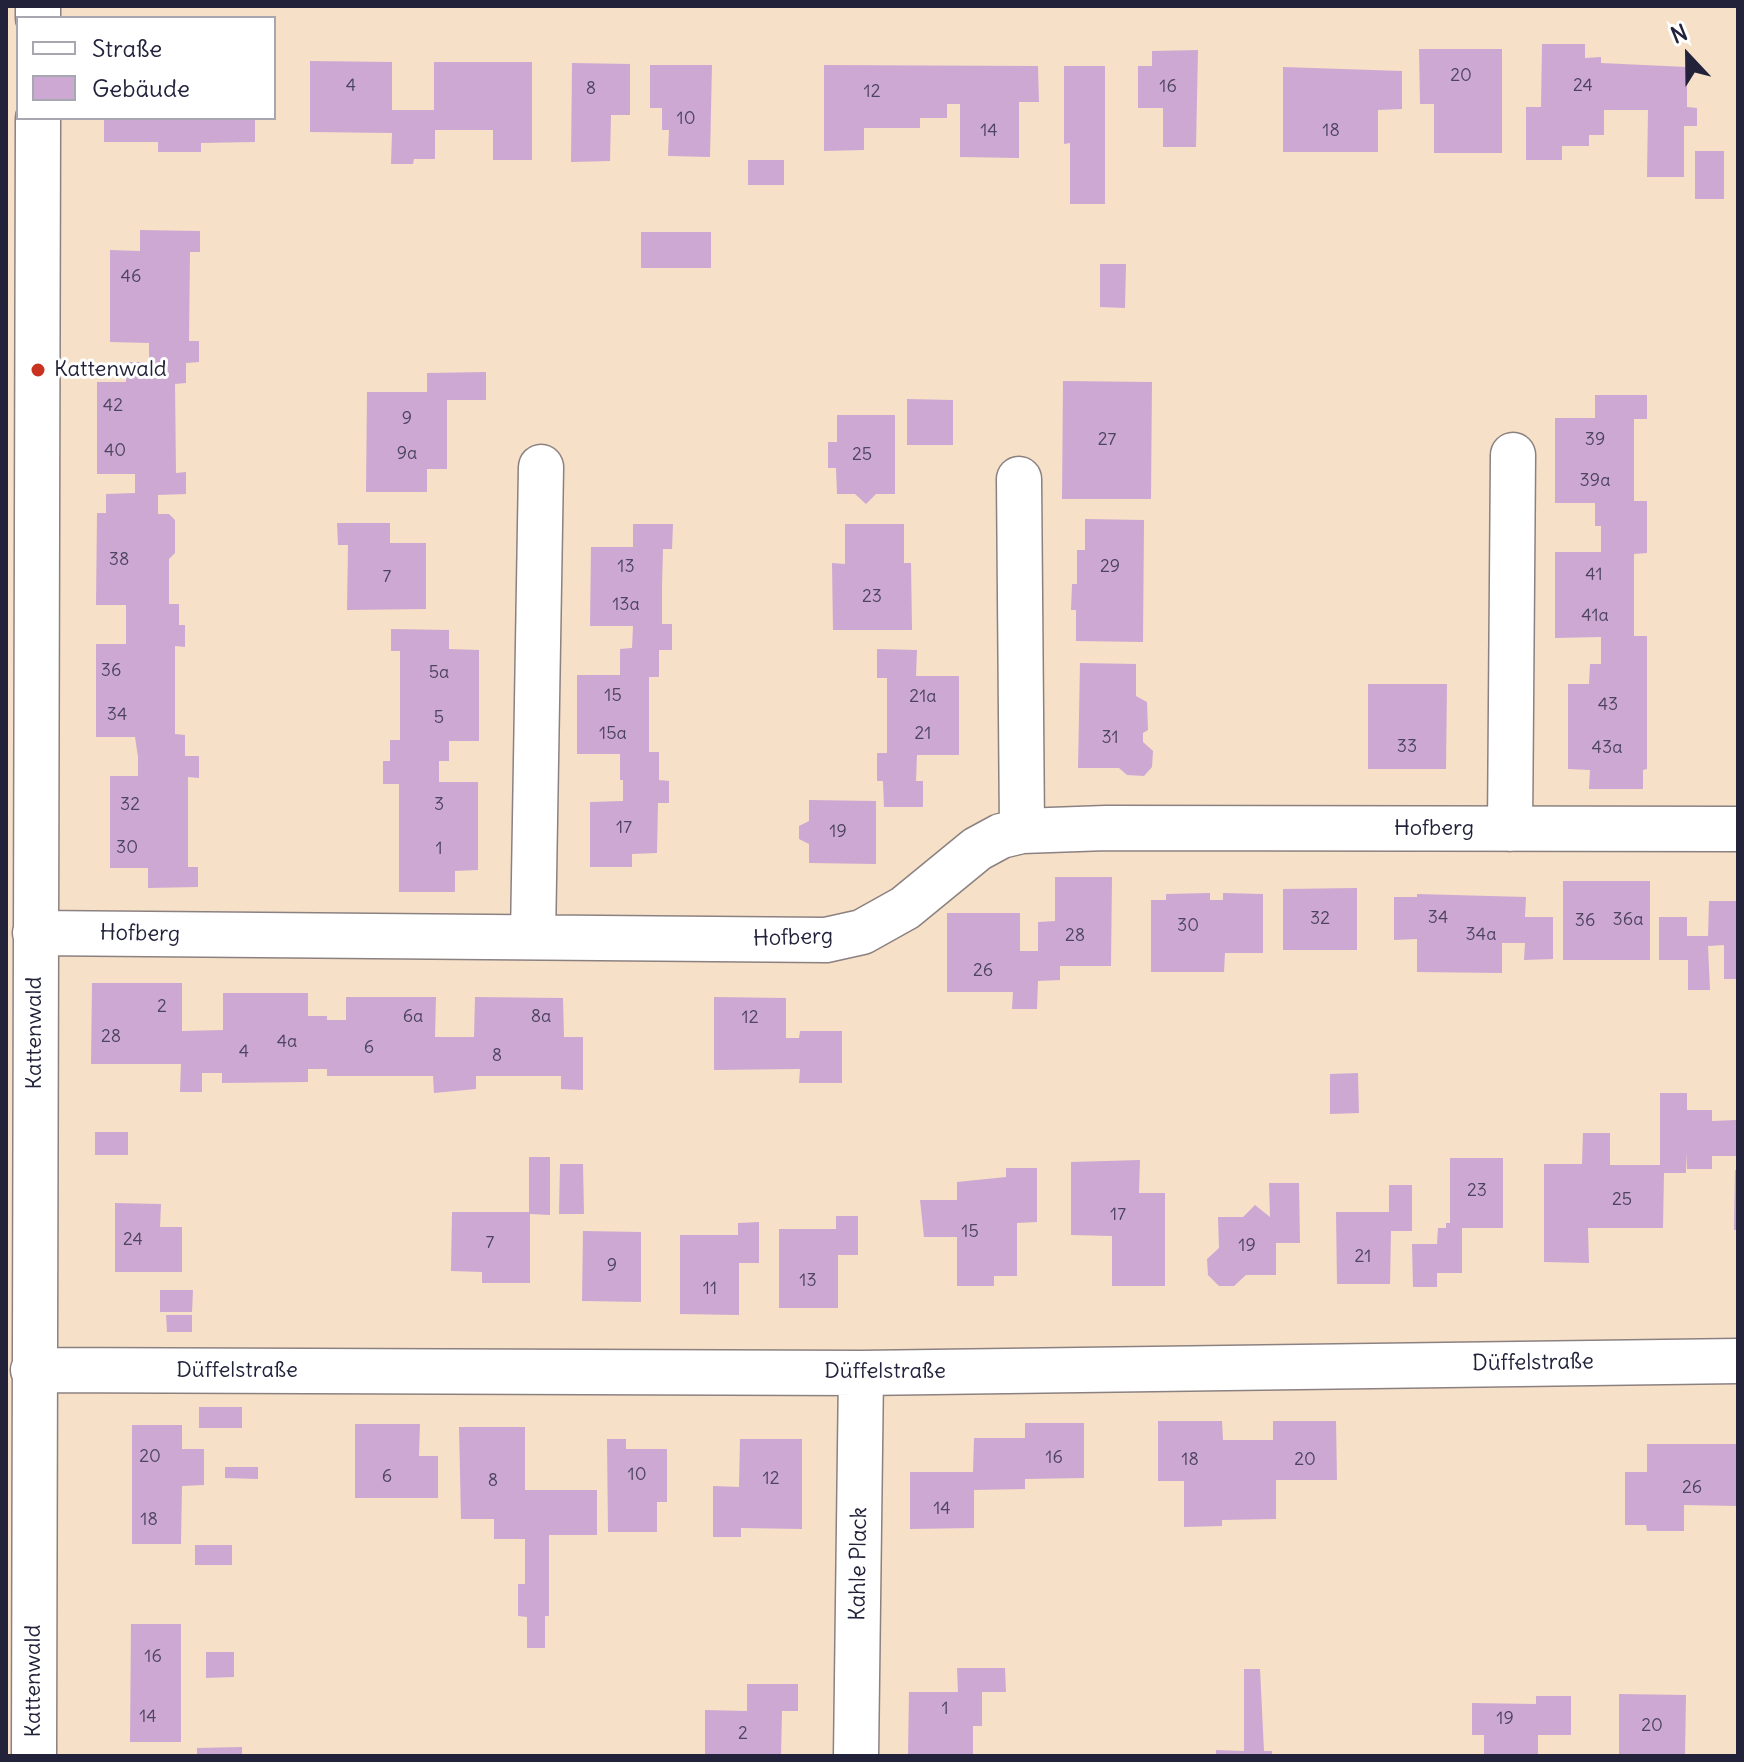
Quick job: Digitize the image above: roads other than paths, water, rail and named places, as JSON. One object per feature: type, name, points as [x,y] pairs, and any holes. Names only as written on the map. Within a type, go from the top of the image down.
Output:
[{"type":"street","name":"Kattenwald","points":[[34,1756],[33,1370],[20,1242],[35,933],[38,120]]},
{"type":"street","points":[[1510,829],[1513,455]]},
{"type":"street","points":[[533,937],[541,467]]},
{"type":"street","points":[[1019,479],[1022,831]]},
{"type":"street","name":"Hofberg","points":[[35,933],[826,940],[862,932],[905,908],[977,849],[1001,836],[1022,831],[1106,828],[1738,829]]},
{"type":"street","name":"Düffelstraße","points":[[33,1370],[861,1373],[1738,1361]]},
{"type":"street","name":"Kahle Plack","points":[[856,1756],[861,1373]]},
{"type":"place","name":"Kattenwald","points":[[38,370]]}]
